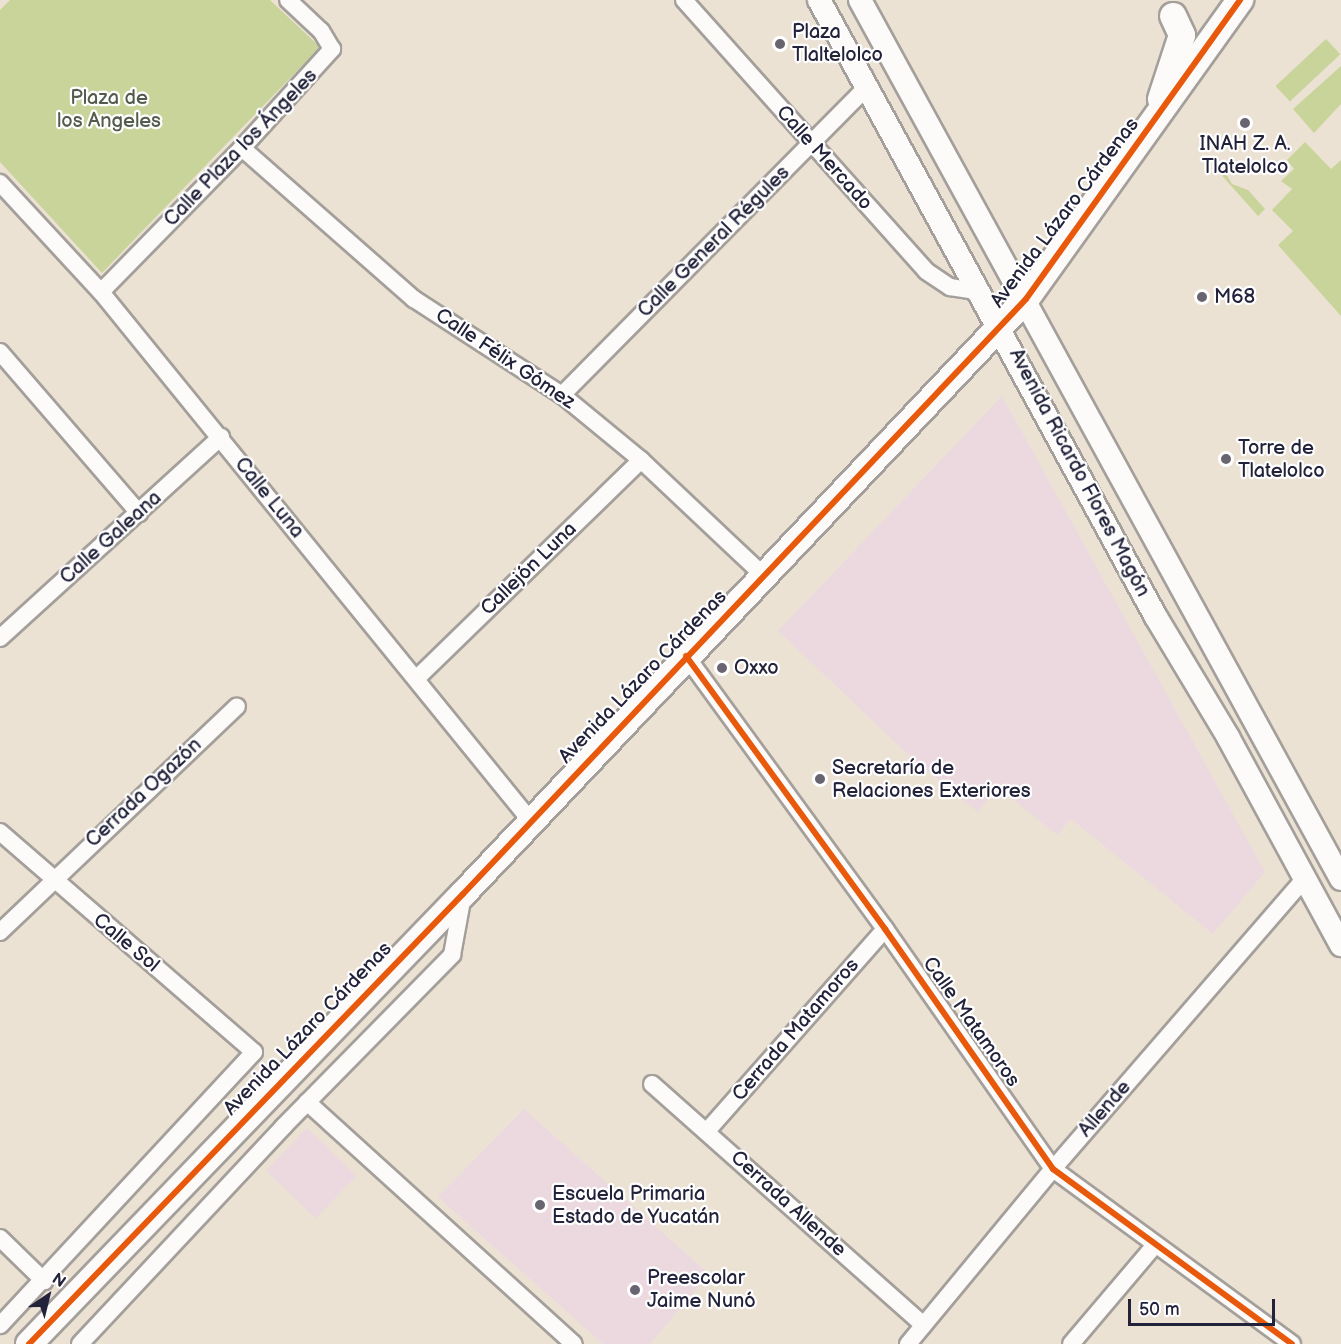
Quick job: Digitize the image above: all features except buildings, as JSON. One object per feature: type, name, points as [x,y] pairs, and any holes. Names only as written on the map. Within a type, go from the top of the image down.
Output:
[{"type":"main road","name":"Avenida Ricardo Flores Magón","points":[[819,0],[1000,327],[1156,617],[1341,945]]},
{"type":"main road","name":"Avenida Ricardo Flores Magón","points":[[860,0],[1026,299],[1341,879]]},
{"type":"main road","name":"Avenida Lázaro Cárdenas","points":[[29,1344],[463,894],[530,820],[1026,299],[1240,0]]},
{"type":"main road","points":[[1154,123],[1182,36],[1173,16]]},
{"type":"street","name":"Calle Plaza los Ángeles","points":[[101,292],[242,148],[332,49],[321,31],[288,0]]},
{"type":"street","name":"Calle Mercado","points":[[684,0],[811,145],[926,271],[950,287],[980,292]]},
{"type":"street","name":"Calle General Régules","points":[[562,395],[866,88]]},
{"type":"street","name":"Calle Félix Gómez","points":[[242,148],[414,298],[562,395],[641,460],[763,575]]},
{"type":"street","name":"Calle Luna","points":[[0,183],[101,292],[530,820]]},
{"type":"street","points":[[0,352],[139,513]]},
{"type":"street","name":"Calle Galeana","points":[[0,638],[220,437]]},
{"type":"street","name":"Callejón Luna","points":[[416,679],[641,460]]},
{"type":"street","name":"Calle Matamoros","points":[[686,656],[885,929],[1053,1169],[1154,1246],[1292,1344]]},
{"type":"street","name":"Cerrada Ogazón","points":[[0,932],[51,879],[237,706]]},
{"type":"street","name":"Calle Sol","points":[[0,832],[51,879],[254,1052],[44,1281]]},
{"type":"street","name":"Allende","points":[[908,1344],[1053,1169],[1305,878]]},
{"type":"street","points":[[80,1344],[307,1102],[452,955],[463,894]]},
{"type":"street","name":"Cerrada Matamoros","points":[[707,1131],[885,929]]},
{"type":"street","name":"Cerrada Allende","points":[[651,1084],[707,1131],[923,1325]]},
{"type":"street","points":[[307,1102],[570,1343]]},
{"type":"street","points":[[0,1238],[44,1281],[0,1325]]},
{"type":"street","points":[[1071,1344],[1154,1246]]},
{"type":"shaded area","points":[[1002,396],[1265,872],[1213,934],[1071,819],[1057,835],[998,787],[978,812],[914,760],[778,631]]},
{"type":"shaded area","name":"Escuela Primaria Estado de Yucatán","points":[[524,1109],[709,1274],[650,1344],[603,1344],[438,1197]]},
{"type":"shaded area","points":[[307,1128],[357,1176],[316,1218],[266,1170]]},
{"type":"green space","name":"Plaza de los Angeles","points":[[10,0],[270,0],[320,47],[102,273],[0,162],[0,10]]},
{"type":"green space","points":[[1326,39],[1340,54],[1290,101],[1276,86]]},
{"type":"green space","points":[[1341,66],[1341,104],[1314,133],[1293,109]]},
{"type":"green space","points":[[1305,142],[1331,169],[1341,160],[1341,316],[1278,245],[1293,231],[1272,210],[1292,189],[1281,181],[1294,169],[1287,160]]},
{"type":"green space","points":[[1226,161],[1225,172],[1232,184],[1248,190],[1265,209],[1258,216],[1217,170]]},
{"type":"cycle path","points":[[29,1344],[463,894],[1026,299],[1240,0]]},
{"type":"cycle path","points":[[686,656],[885,929],[1053,1169],[1292,1344]]},
{"type":"place","name":"Plaza Tlaltelolco","points":[[780,44]]},
{"type":"place","name":"INAH Z. A. Tlatelolco","points":[[1245,123]]},
{"type":"place","name":"M68","points":[[1202,297]]},
{"type":"place","name":"Torre de Tlatelolco","points":[[1226,459]]},
{"type":"place","name":"Oxxo","points":[[722,668]]},
{"type":"place","name":"Secretaría de Relaciones Exteriores","points":[[820,779]]},
{"type":"place","name":"Escuela Primaria Estado de Yucatán","points":[[540,1205]]},
{"type":"place","name":"Preescolar Jaime Nunó","points":[[635,1290]]}]
